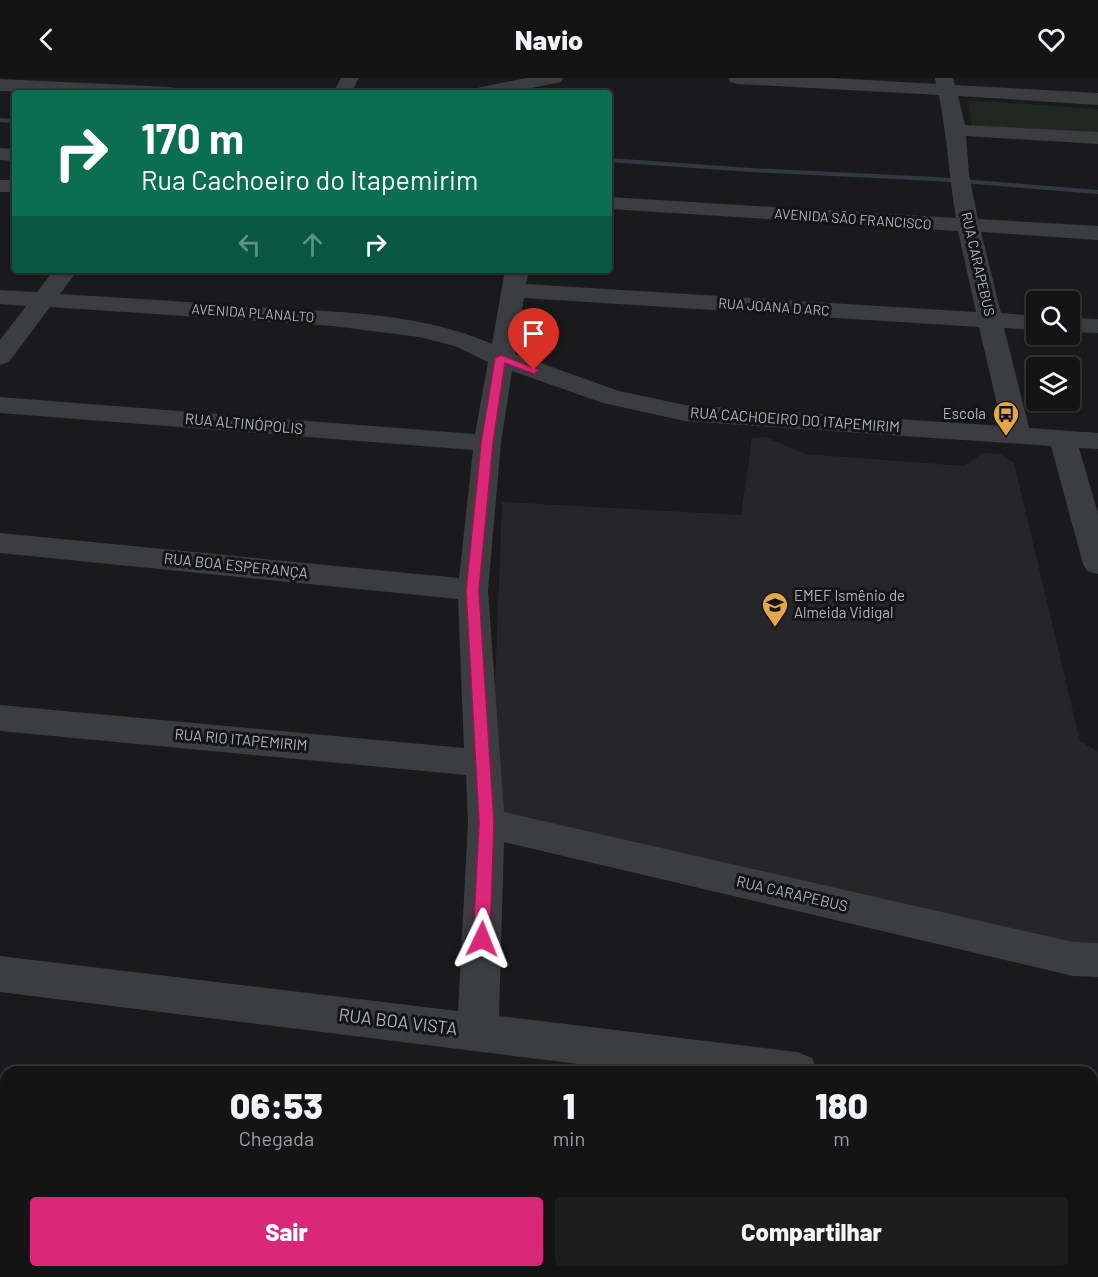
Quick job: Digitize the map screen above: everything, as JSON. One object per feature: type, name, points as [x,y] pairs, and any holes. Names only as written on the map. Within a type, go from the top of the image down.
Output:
[{"type":"street","points":[[494,90],[554,78]]},
{"type":"street","points":[[737,78],[946,85],[1095,99]]},
{"type":"street","points":[[1083,78],[1095,99]]},
{"type":"street","name":"RUA CARAPEBUS","points":[[946,85],[956,130],[961,185],[968,226],[1017,435]]},
{"type":"street","points":[[0,86],[98,90]]},
{"type":"street","points":[[956,130],[1098,138]]},
{"type":"street","name":"AVENIDA SÃO FRANCISCO","points":[[612,203],[1098,233]]},
{"type":"street","points":[[0,357],[64,273]]},
{"type":"street","points":[[478,1032],[486,823],[473,590],[487,443],[514,280]]},
{"type":"street","name":"RUA JOANA D ARC","points":[[514,280],[1026,322]]},
{"type":"street","name":"AVENIDA PLANALTO","points":[[0,297],[333,319],[418,330],[464,341],[501,358]]},
{"type":"street","points":[[1080,325],[1098,326]]},
{"type":"street","name":"RUA CACHOEIRO DO ITAPEMIRIM","points":[[501,358],[612,398],[685,413],[1098,441]]},
{"type":"street","name":"RUA ALTINÓPOLIS","points":[[0,405],[487,443]]},
{"type":"street","points":[[1062,438],[1098,564]]},
{"type":"street","name":"RUA BOA ESPERANÇA","points":[[0,543],[473,590]]},
{"type":"street","name":"RUA RIO ITAPEMIRIM","points":[[0,718],[481,763]]},
{"type":"street","name":"RUA CARAPEBUS","points":[[486,823],[1073,959],[1098,960]]},
{"type":"street","name":"RUA BOA VISTA","points":[[0,974],[749,1066]]},
{"type":"shaded area","points":[[968,100],[1098,109],[1098,133],[972,127]]},
{"type":"shaded area","name":"EMEF Ismênio de Almeida Vidigal","points":[[765,437],[805,454],[964,466],[983,453],[1000,454],[1014,463],[1080,741],[1098,752],[1098,948],[490,815],[502,502],[741,515],[752,438]]},
{"type":"waterway","points":[[0,120],[12,121]]},
{"type":"waterway","points":[[612,160],[935,179],[1098,192]]},
{"type":"place","name":"Escola","points":[[1006,437]]},
{"type":"place","name":"EMEF Ismênio de Almeida Vidigal","points":[[775,628]]},
{"type":"route","points":[[482,939],[486,823],[473,590],[487,443],[501,358],[534,370]]}]
